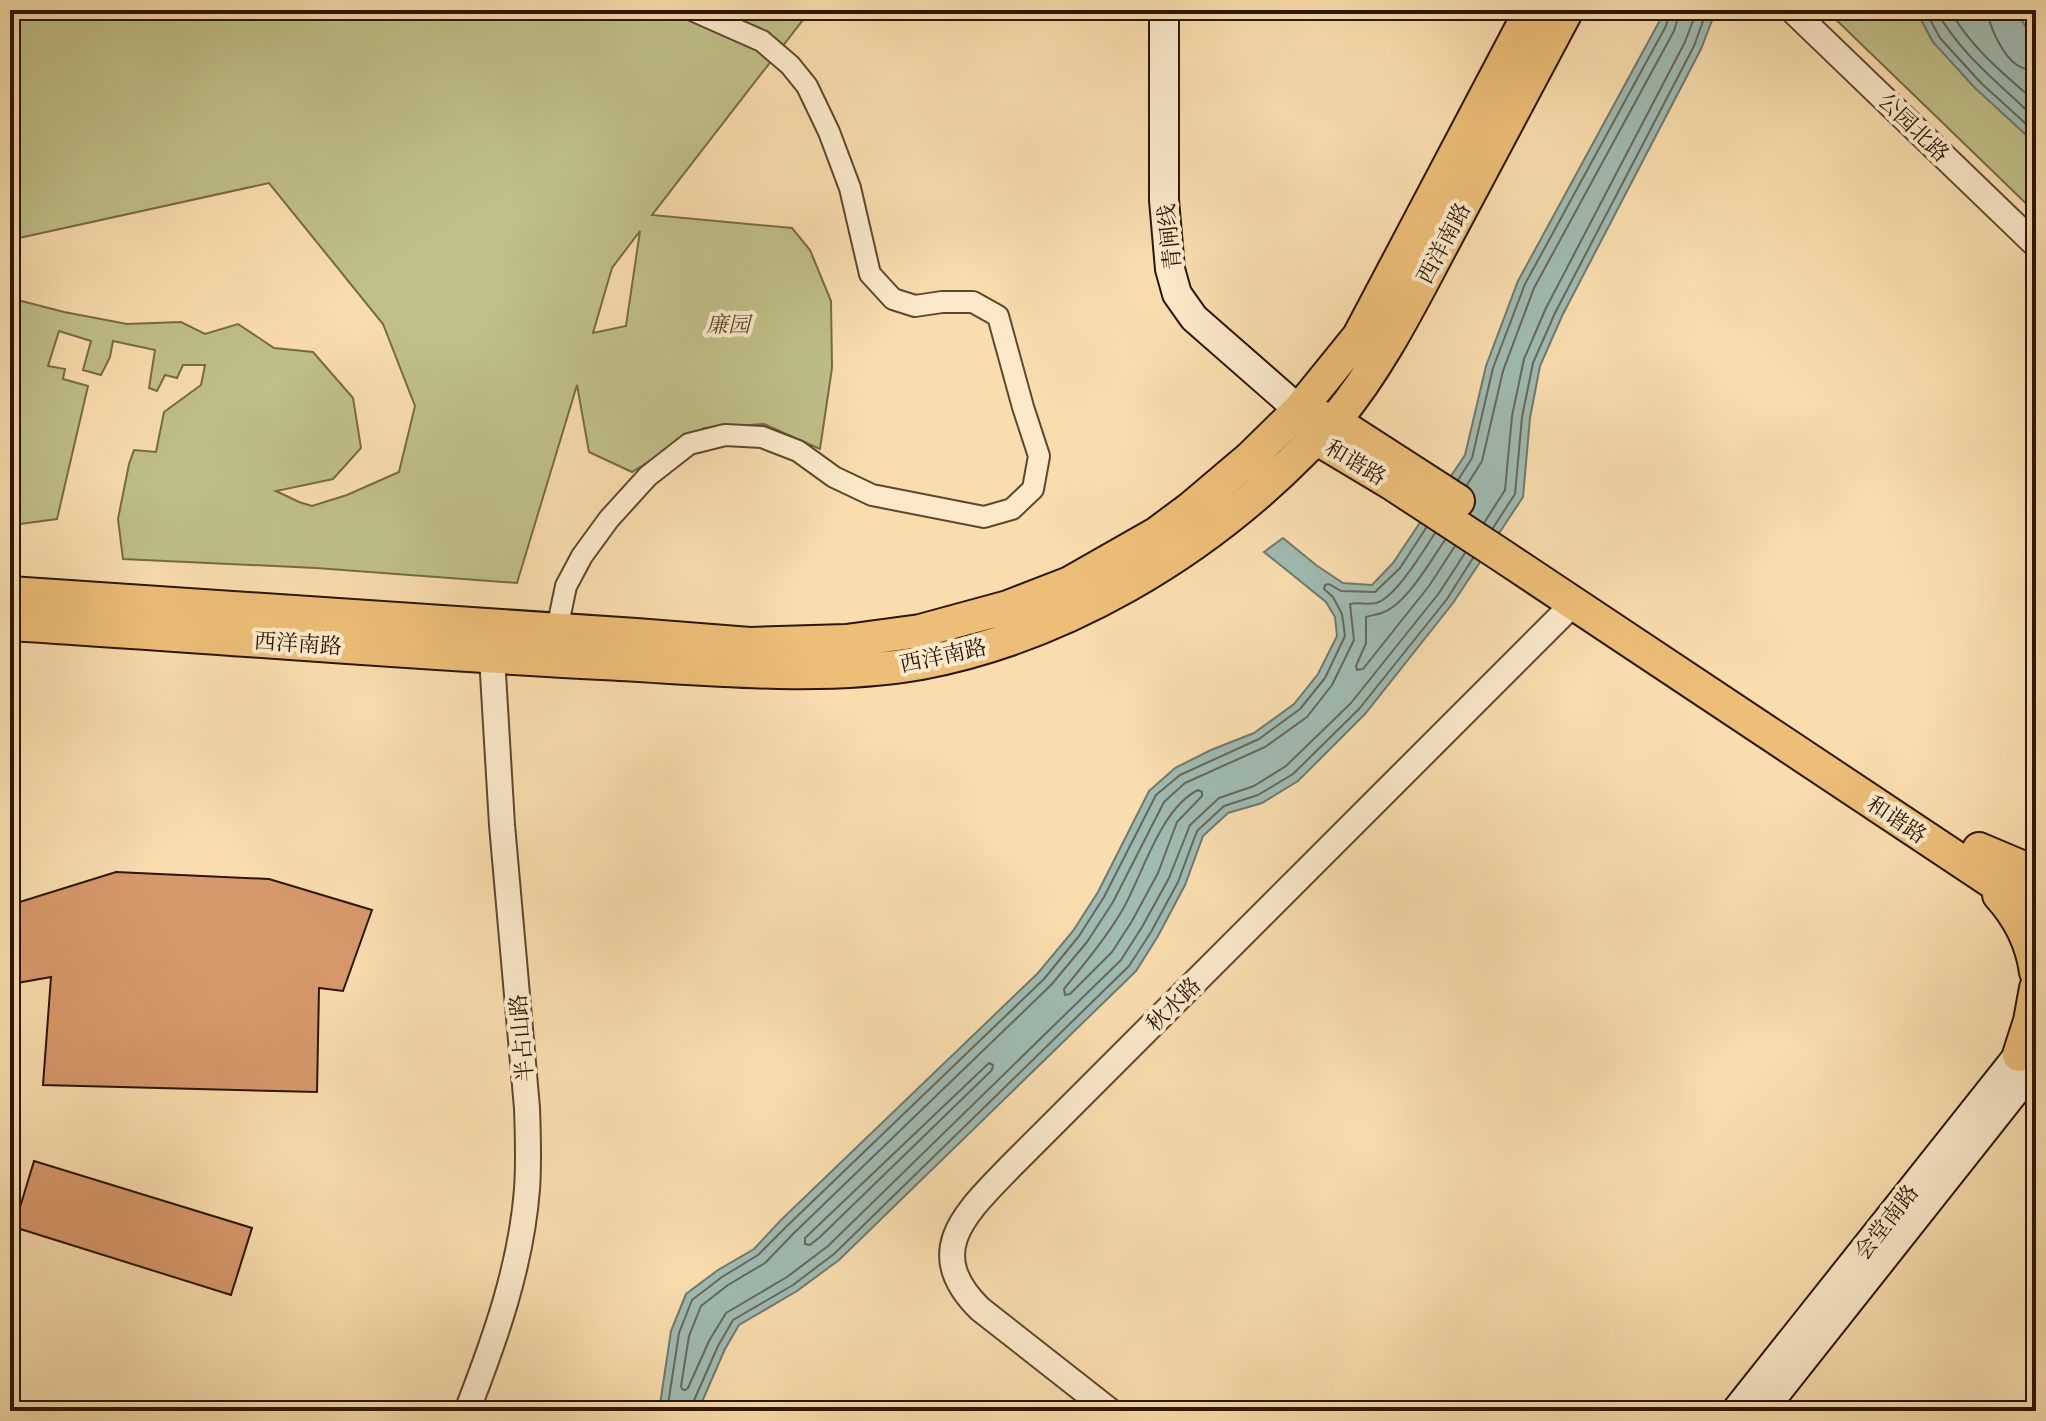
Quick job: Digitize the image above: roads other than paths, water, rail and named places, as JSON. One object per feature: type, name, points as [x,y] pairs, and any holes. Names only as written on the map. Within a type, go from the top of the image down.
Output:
[{"type":"main road","name":"青闸线","points":[[1164,10],[1164,200],[1170,269],[1177,294],[1194,318],[1299,410]]},
{"type":"main road","name":"西洋南路","points":[[10,593],[750,644],[846,641],[920,631],[1008,607],[1070,583],[1156,534],[1250,458],[1299,410],[1359,336],[1531,10]]},
{"type":"main road","name":"西洋南路","points":[[10,624],[492,657],[772,671],[851,670],[917,663],[995,644],[1045,625],[1126,587],[1193,546],[1274,480],[1325,430],[1386,350],[1567,10]]},
{"type":"main road","name":"和谐路","points":[[1299,410],[1977,859],[2036,911]]},
{"type":"main road","name":"和谐路","points":[[1500,542],[1573,604],[1977,859],[2036,888]]},
{"type":"main road","points":[[1977,859],[2036,873]]},
{"type":"main road","points":[[1977,859],[2016,916],[2031,948],[2036,972]]},
{"type":"main road","points":[[2030,1051],[2030,1021],[2036,988]]},
{"type":"main road","name":"会堂南路","points":[[1736,1411],[2030,1051]]},
{"type":"main road","name":"会堂南路","points":[[1762,1411],[2030,1051]]},
{"type":"street","points":[[557,629],[566,586],[582,556],[609,519],[648,476],[689,444],[725,435],[762,437],[798,451],[834,477],[872,495],[984,517],[1012,509],[1033,489],[1039,456],[998,316],[973,302],[915,306],[893,299],[870,274],[850,188],[829,132],[807,86],[790,65],[762,41],[692,10]]},
{"type":"street","name":"公园北路","points":[[1792,10],[2036,245]]},
{"type":"street","name":"秋水路","points":[[1110,1411],[969,1298],[953,1270],[951,1250],[961,1224],[1002,1175],[1573,604]]},
{"type":"street","name":"半占山路","points":[[467,1411],[500,1324],[509,1290],[524,1216],[528,1153],[492,657]]},
{"type":"water","points":[[1663,10],[1716,10],[1701,49],[1562,316],[1540,366],[1530,418],[1523,497],[1453,603],[1365,714],[1298,781],[1262,803],[1228,813],[1203,836],[1185,885],[1136,971],[839,1260],[797,1291],[739,1325],[698,1411],[659,1411],[671,1331],[686,1294],[754,1249],[1038,973],[1073,931],[1098,892],[1149,791],[1175,768],[1254,733],[1294,704],[1318,674],[1337,636],[1335,617],[1326,602],[1264,552],[1283,538],[1343,583],[1372,585],[1393,563],[1465,455],[1486,366],[1518,281]]},
{"type":"water","points":[[1916,10],[2016,10],[2036,45],[2036,144],[1975,88],[1933,42]]},
{"type":"park label","name":"廉园","points":[[728,324]]}]
